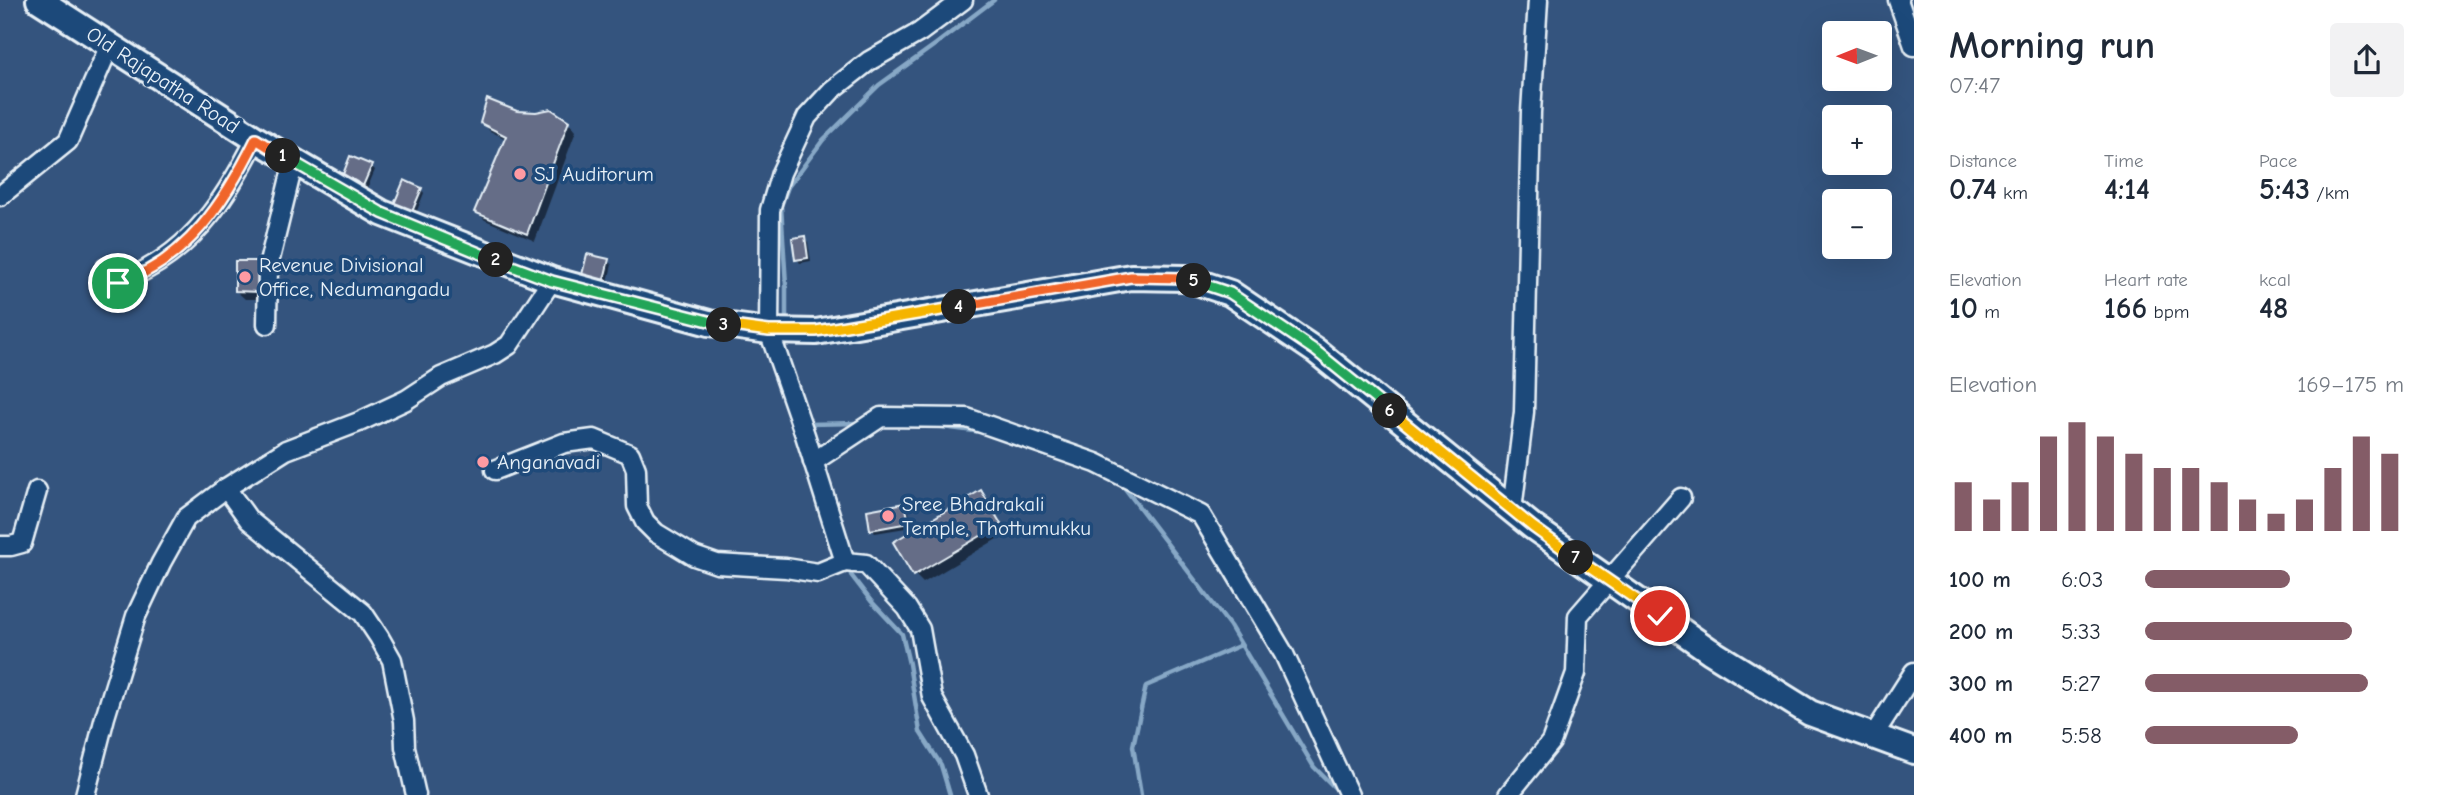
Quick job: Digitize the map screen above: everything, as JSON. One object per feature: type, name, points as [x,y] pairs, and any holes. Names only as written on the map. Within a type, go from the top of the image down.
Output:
[{"type":"main road","name":"Old Rajapatha Road","points":[[39,0],[256,139],[382,213],[552,281],[709,323],[772,331],[816,331],[1131,277],[1185,278],[1230,293],[1316,351],[1512,510],[1710,651],[1810,713],[1914,751]]},
{"type":"street","points":[[845,562],[819,458],[772,331],[770,211],[781,173],[807,117],[832,90],[869,61],[920,32],[963,0]]},
{"type":"street","points":[[1512,510],[1524,412],[1531,112],[1538,0]]},
{"type":"street","points":[[1898,0],[1914,46]]},
{"type":"street","points":[[0,197],[68,141],[109,47]]},
{"type":"street","points":[[106,268],[118,283],[177,251],[216,209],[236,180],[256,139]]},
{"type":"street","points":[[267,324],[268,267],[293,161]]},
{"type":"street","points":[[85,795],[105,717],[136,616],[161,563],[187,518],[226,488],[286,450],[359,422],[406,400],[441,377],[495,354],[509,345],[552,281]]},
{"type":"street","points":[[819,458],[881,417],[967,418],[1096,463],[1200,515],[1284,654],[1349,795]]},
{"type":"street","points":[[495,470],[564,443],[594,439],[630,453],[636,469],[637,506],[645,522],[656,533],[694,556],[718,564],[786,568],[818,573],[845,562],[866,564],[907,608],[920,629],[932,697],[964,755],[978,795]]},
{"type":"street","points":[[226,488],[249,520],[363,613],[379,637],[392,660],[404,721],[405,747],[416,795]]},
{"type":"street","points":[[0,546],[22,543],[37,491]]},
{"type":"street","points":[[1508,795],[1551,741],[1576,673],[1578,615],[1681,498]]},
{"type":"street","points":[[1873,736],[1914,673]]},
{"type":"building","name":"SJ Auditorum","points":[[487,99],[517,111],[536,112],[551,109],[569,121],[527,234],[474,212],[506,136],[480,123]]},
{"type":"building","points":[[350,156],[372,165],[363,186],[342,177]]},
{"type":"building","points":[[404,180],[422,188],[409,219],[391,211]]},
{"type":"building","points":[[805,236],[808,258],[795,260],[792,238]]},
{"type":"building","points":[[587,254],[609,259],[602,288],[580,283]]},
{"type":"building","points":[[235,261],[259,261],[259,292],[235,291]]},
{"type":"building","points":[[981,490],[1001,524],[913,576],[893,542]]},
{"type":"building","name":"Sree Bhadrakali Temple, Thottumukku","points":[[905,503],[909,523],[870,530],[867,510]]},
{"type":"waterway","points":[[786,324],[781,206],[788,187],[823,140],[879,85],[994,0]]},
{"type":"waterway","points":[[808,424],[860,423]]},
{"type":"waterway","points":[[935,426],[982,432]]},
{"type":"waterway","points":[[1120,482],[1230,626],[1314,767],[1341,794]]},
{"type":"waterway","points":[[850,568],[851,575],[871,601],[902,634],[920,732],[941,765],[950,795]]},
{"type":"waterway","points":[[1141,795],[1133,746],[1146,686],[1241,645]]},
{"type":"place","name":"SJ Auditorum","points":[[520,174]]},
{"type":"place","name":"Revenue Divisional Office, Nedumangadu","points":[[245,277]]},
{"type":"place","name":"Anganavadi","points":[[483,462]]},
{"type":"place","name":"Sree Bhadrakali Temple, Thottumukku","points":[[888,516]]},
{"type":"route","points":[[118,283],[154,266],[177,251],[195,234],[236,180],[256,139],[382,213],[534,275],[709,323],[769,331],[816,331],[1131,277],[1185,278],[1230,293],[1316,351],[1533,527],[1660,616]]}]
